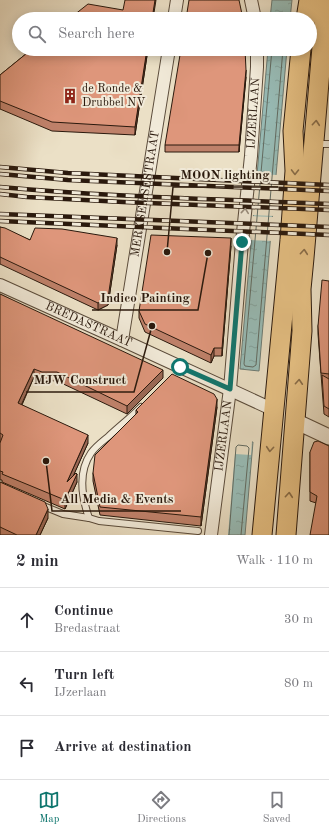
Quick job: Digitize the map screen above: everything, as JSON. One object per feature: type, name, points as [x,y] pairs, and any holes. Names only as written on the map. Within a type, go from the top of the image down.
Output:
[{"type":"main road","points":[[307,12],[310,0]]},
{"type":"main road","points":[[286,535],[302,331],[302,281],[322,144],[326,0]]},
{"type":"main road","points":[[262,535],[290,240],[295,171],[293,131],[300,56]]},
{"type":"main road","name":"BREDASTRAAT","points":[[274,410],[295,421]]},
{"type":"street","points":[[175,12],[177,0]]},
{"type":"street","points":[[251,0],[254,12]]},
{"type":"street","name":"MERKSEMSESTRAAT","points":[[122,340],[168,56]]},
{"type":"street","name":"IJZERLAAN","points":[[211,535],[230,389],[242,242],[251,156],[257,56]]},
{"type":"street","name":"BREDASTRAAT","points":[[0,284],[122,340],[177,369],[230,389],[274,410]]},
{"type":"street","name":"BREDASTRAAT","points":[[295,421],[329,437]]},
{"type":"lane","points":[[89,518],[83,490],[82,476],[85,464],[92,452],[143,405]]},
{"type":"lane","points":[[35,502],[62,514],[89,518],[98,521],[198,531]]},
{"type":"water","points":[[272,0],[292,0],[291,12],[271,12]]},
{"type":"water","points":[[267,56],[286,56],[259,371],[240,369]]},
{"type":"water","points":[[233,441],[253,442],[245,535],[225,535]]},
{"type":"pier","points":[[255,174],[278,175],[275,216],[251,215]]},
{"type":"pier","points":[[251,216],[275,217],[273,241],[249,240]]},
{"type":"pier","points":[[232,439],[252,441],[251,455],[235,454],[228,535],[224,535],[227,482]]},
{"type":"building","points":[[125,0],[155,0],[153,12],[78,12],[88,4],[123,10]]},
{"type":"building","points":[[189,0],[239,0],[242,12],[187,12]]},
{"type":"building","name":"de Ronde & Drubbel NV","points":[[23,56],[146,56],[135,127],[52,122],[0,101],[0,75]]},
{"type":"building","points":[[180,56],[245,56],[246,70],[239,145],[165,145]]},
{"type":"building","points":[[0,227],[30,240],[35,228],[62,229],[117,238],[108,298],[98,303],[0,257]]},
{"type":"building","points":[[151,235],[231,238],[222,348],[214,348],[211,355],[145,324],[139,311]]},
{"type":"building","points":[[322,280],[329,281],[329,374],[321,373],[318,326]]},
{"type":"building","points":[[0,294],[163,370],[127,406],[57,372],[42,372],[34,369],[18,403],[88,435],[67,482],[76,473],[77,474],[65,500],[2,474],[3,472],[0,471],[0,443],[3,435],[0,433]]},
{"type":"building","points":[[172,374],[214,394],[217,399],[201,517],[100,507],[93,473],[95,455],[138,412],[136,410]]},
{"type":"building","points":[[322,375],[329,379],[329,409],[324,406]]},
{"type":"building","points":[[318,441],[329,446],[329,535],[310,535],[317,496],[310,492],[310,452],[314,442]]},
{"type":"building","points":[[0,482],[45,502],[48,509],[36,535],[17,535],[0,527]]},
{"type":"railway","points":[[0,167],[68,173],[329,185]]},
{"type":"railway","points":[[0,174],[68,180],[329,191]]},
{"type":"railway","points":[[0,187],[123,195],[329,204]]},
{"type":"railway","points":[[0,194],[27,197],[123,202],[329,210]]},
{"type":"railway","points":[[0,214],[329,227]]},
{"type":"railway","points":[[0,221],[329,235]]},
{"type":"place","name":"de Ronde & Drubbel NV","points":[[70,96]]},
{"type":"place","name":"MOON lighting","points":[[167,252]]},
{"type":"place","name":"Indico Painting","points":[[208,253]]},
{"type":"place","name":"MJW Construct","points":[[152,326]]},
{"type":"place","name":"All Media & Events","points":[[46,461]]},
{"type":"route","points":[[180,367],[230,389],[242,242]]}]
